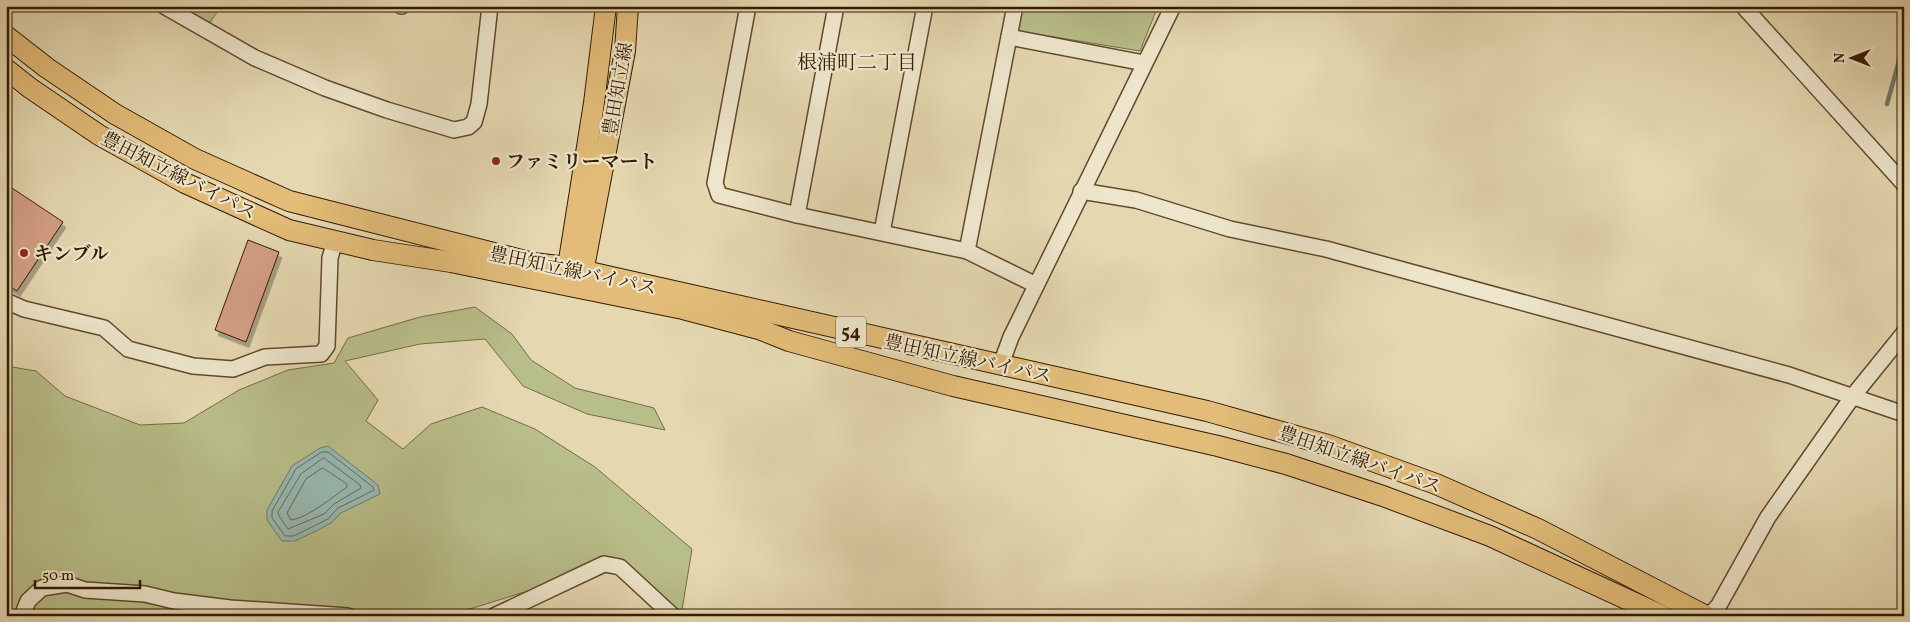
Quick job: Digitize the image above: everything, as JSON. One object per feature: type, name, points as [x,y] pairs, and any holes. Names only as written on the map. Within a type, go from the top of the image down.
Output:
[{"type":"main road","name":"豊田知立線","points":[[574,279],[606,6]]},
{"type":"main road","name":"豊田知立線","points":[[574,279],[625,51],[628,6]]},
{"type":"main road","name":"豊田知立線バイパス","points":[[6,36],[47,68],[115,114],[195,159],[289,201],[533,263],[628,297],[683,309],[953,386],[1218,446],[1286,464],[1383,496],[1490,536],[1662,616]]},
{"type":"main road","name":"豊田知立線バイパス","points":[[6,68],[30,88],[99,135],[184,183],[289,230],[373,250],[574,279],[1001,364],[1207,411],[1328,445],[1382,464],[1538,529],[1707,616]]},
{"type":"street","points":[[164,6],[255,58],[325,88],[387,110],[454,130],[461,129],[474,122],[480,94],[490,6]]},
{"type":"street","points":[[748,6],[715,189],[719,195],[797,215],[967,251],[1036,285]]},
{"type":"street","points":[[797,215],[836,6]]},
{"type":"street","points":[[882,232],[925,6]]},
{"type":"street","points":[[967,251],[1015,6]]},
{"type":"street","points":[[1001,364],[1010,336],[1173,6]]},
{"type":"street","points":[[1743,6],[1904,184]]},
{"type":"street","points":[[1009,37],[1144,63]]},
{"type":"street","points":[[1081,191],[1136,200],[1230,229],[1326,249],[1789,375],[1904,414]]},
{"type":"street","points":[[6,301],[24,309],[104,328],[128,349],[193,366],[233,369],[265,357],[321,354],[327,346],[330,258],[335,241]]},
{"type":"street","points":[[1707,616],[1718,605],[1768,516],[1853,396],[1904,333]]},
{"type":"street","points":[[494,616],[604,564],[610,564],[620,567],[673,616]]},
{"type":"street","points":[[22,616],[28,601],[42,588],[67,584],[85,590],[145,594],[174,601],[220,607],[348,616]]},
{"type":"green space","points":[[178,6],[221,6],[209,24]]},
{"type":"green space","points":[[1023,6],[1158,6],[1140,51],[1018,31]]},
{"type":"green space","points":[[475,307],[512,334],[531,360],[575,388],[654,408],[665,430],[587,414],[523,386],[485,339],[420,344],[345,361],[378,400],[366,421],[403,449],[431,424],[482,407],[535,429],[595,467],[692,549],[681,616],[624,561],[470,609],[434,616],[6,616],[6,366],[36,371],[65,396],[140,425],[184,423],[239,390],[288,370],[334,363],[348,338],[420,317]]},
{"type":"water","points":[[328,446],[378,485],[380,494],[341,513],[331,523],[295,541],[282,541],[267,520],[267,510],[292,466],[320,448]]},
{"type":"building","name":"キンブル","points":[[6,184],[63,222],[17,291],[6,284]]},
{"type":"building","points":[[248,240],[279,252],[246,342],[215,330]]},
{"type":"waterway","points":[[1887,104],[1904,43]]},
{"type":"place","name":"ファミリーマート","points":[[496,161]]},
{"type":"place","name":"キンブル","points":[[24,253]]},
{"type":"district","name":"根浦町二丁目","points":[[857,62]]}]
